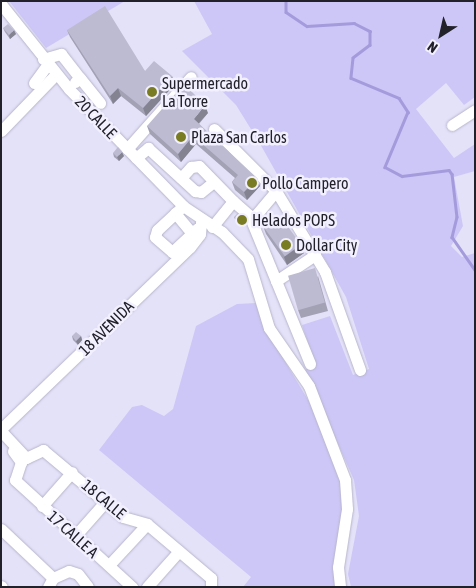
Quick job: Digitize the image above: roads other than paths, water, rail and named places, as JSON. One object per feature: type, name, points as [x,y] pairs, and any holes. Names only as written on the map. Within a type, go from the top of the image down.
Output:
[{"type":"street","name":"20 CALLE","points":[[1,4],[55,75],[136,158],[179,209],[205,225],[248,259],[269,328],[309,386],[345,480],[348,509],[338,567],[340,587]]},
{"type":"street","points":[[34,83],[45,62],[61,54],[100,103]]},
{"type":"street","points":[[1,131],[55,75]]},
{"type":"street","points":[[127,149],[191,77]]},
{"type":"street","points":[[69,89],[80,78]]},
{"type":"street","points":[[452,125],[475,110]]},
{"type":"street","points":[[214,129],[276,191],[289,212],[315,255],[360,370]]},
{"type":"street","points":[[136,158],[148,148],[181,178],[201,192],[212,183]]},
{"type":"street","points":[[181,178],[195,165],[211,177],[212,183],[252,220],[282,301],[310,364]]},
{"type":"street","points":[[252,220],[276,191]]},
{"type":"street","points":[[192,233],[179,209],[155,237],[172,252],[192,233],[205,225],[233,201]]},
{"type":"street","points":[[277,221],[289,212]]},
{"type":"street","name":"18 AVENIDA","points":[[1,430],[190,246],[205,225]]},
{"type":"street","points":[[276,282],[315,255]]},
{"type":"street","points":[[262,308],[282,301]]},
{"type":"street","points":[[1,430],[26,458],[43,450]]},
{"type":"street","points":[[1,439],[21,462],[16,480]]},
{"type":"street","points":[[16,480],[43,450]]},
{"type":"street","name":"18 CALLE","points":[[43,450],[72,472],[127,520],[147,524],[179,551],[212,584]]},
{"type":"street","points":[[42,506],[72,472]]},
{"type":"street","name":"17 CALLE A","points":[[16,480],[132,587]]},
{"type":"street","points":[[75,536],[105,502]]},
{"type":"street","points":[[109,565],[147,524]]},
{"type":"street","points":[[1,529],[51,582],[69,571],[78,574],[88,587]]},
{"type":"street","points":[[147,587],[179,551]]},
{"type":"waterway","points":[[286,1],[286,12],[307,26],[354,23],[370,31],[370,45],[353,58],[351,78],[399,98],[408,112],[385,167],[402,176],[449,170],[452,174],[457,217],[452,237],[475,270]]},
{"type":"place","name":"Supermercado La Torre","points":[[152,92]]},
{"type":"place","name":"Plaza San Carlos","points":[[181,137]]},
{"type":"place","name":"Pollo Campero","points":[[252,183]]},
{"type":"place","name":"Helados POPS","points":[[242,220]]},
{"type":"place","name":"Dollar City","points":[[286,245]]}]
